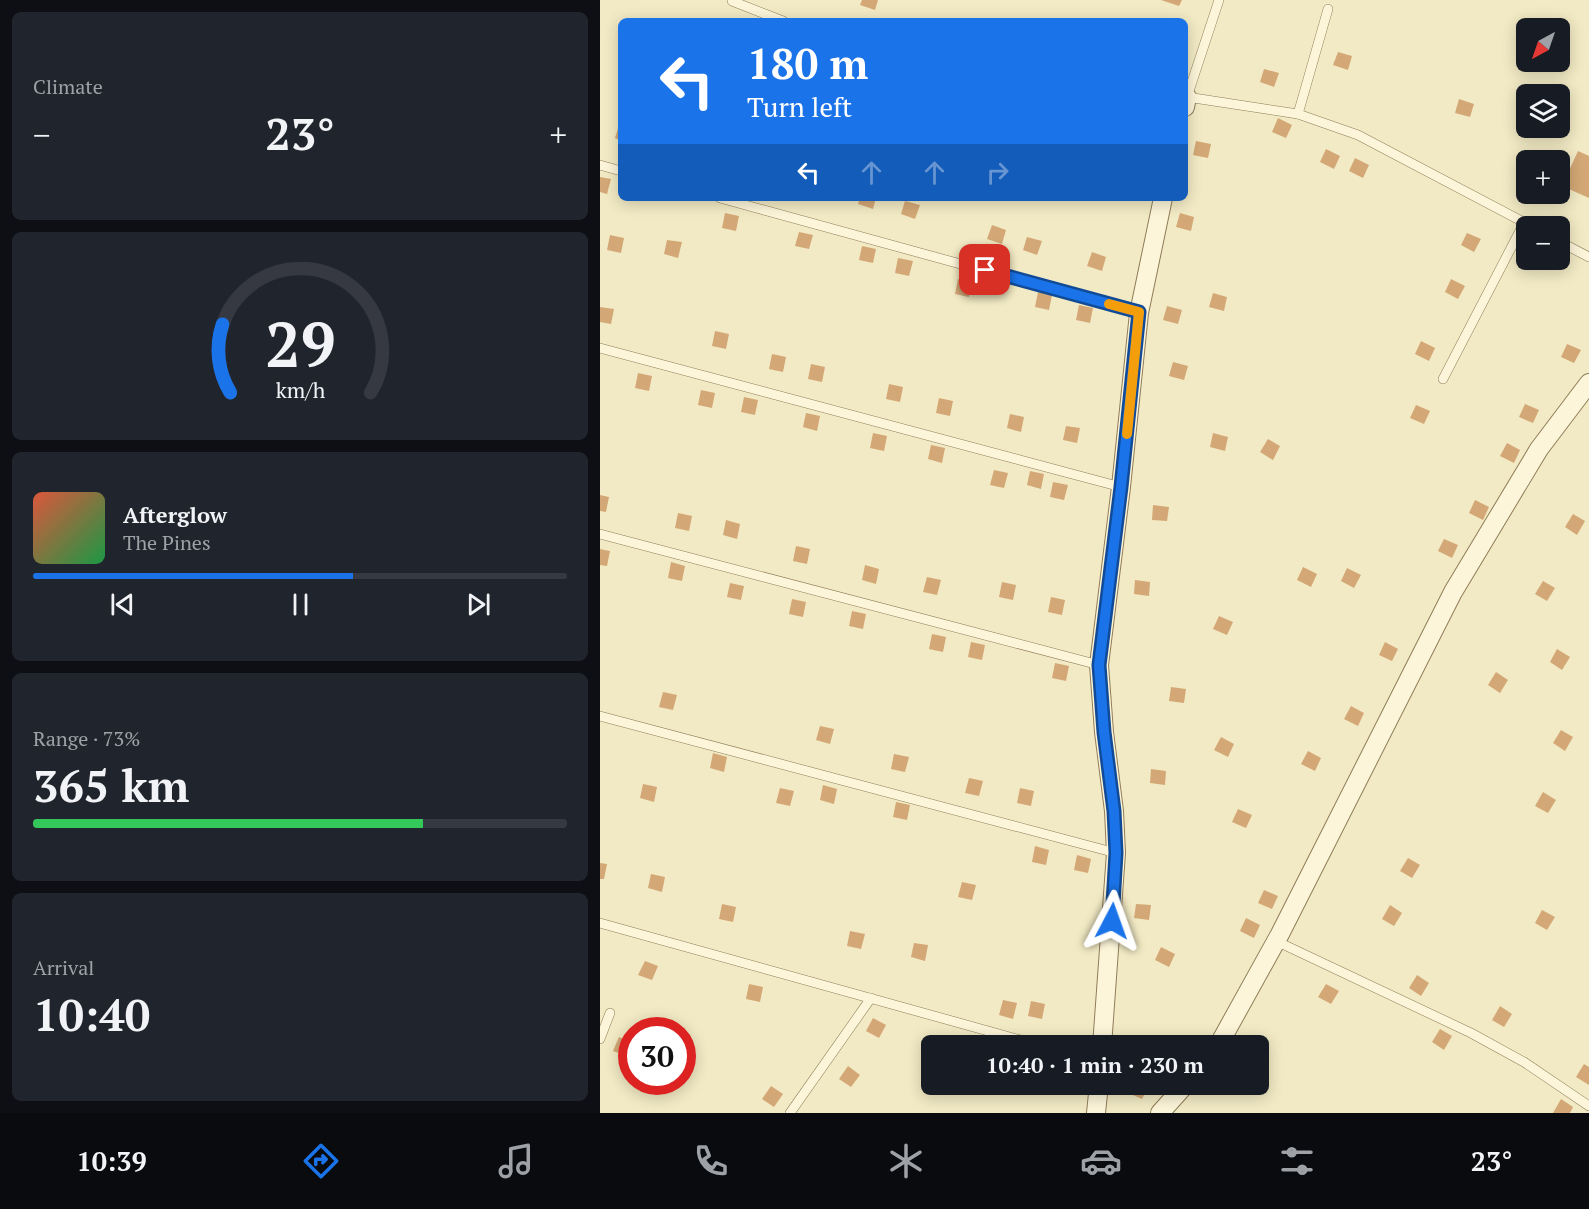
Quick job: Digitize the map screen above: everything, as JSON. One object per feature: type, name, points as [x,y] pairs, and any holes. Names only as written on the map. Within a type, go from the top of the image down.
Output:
[{"type":"street","points":[[1103,1035],[1116,853],[1099,665],[1121,487],[1139,312],[1163,201]]},
{"type":"street","points":[[1224,1035],[1276,941],[1454,592],[1539,449],[1589,382]]},
{"type":"street","points":[[1096,1113],[1098,1095]]},
{"type":"street","points":[[1160,1113],[1176,1095]]},
{"type":"lane","points":[[1188,96],[1219,0]]},
{"type":"lane","points":[[732,1],[775,18]]},
{"type":"lane","points":[[1298,114],[1328,9]]},
{"type":"lane","points":[[1188,102],[1298,114],[1358,135],[1516,219]]},
{"type":"lane","points":[[600,165],[618,170]]},
{"type":"lane","points":[[731,201],[1139,312]]},
{"type":"lane","points":[[1443,379],[1516,247]]},
{"type":"lane","points":[[1570,247],[1589,257]]},
{"type":"lane","points":[[600,348],[1121,487]]},
{"type":"lane","points":[[600,534],[1099,665]]},
{"type":"lane","points":[[600,716],[1116,853]]},
{"type":"lane","points":[[600,923],[1003,1035]]},
{"type":"lane","points":[[1276,941],[1471,1033],[1524,1062],[1589,1106]]},
{"type":"lane","points":[[790,1113],[870,998]]},
{"type":"lane","points":[[600,1039],[610,1013]]},
{"type":"building","points":[[862,0],[878,0],[875,10],[860,5]]},
{"type":"building","points":[[1161,0],[1182,0],[1179,6]]},
{"type":"building","points":[[1338,52],[1352,56],[1348,70],[1333,65]]},
{"type":"building","points":[[1264,69],[1279,73],[1274,87],[1260,82]]},
{"type":"building","points":[[1459,99],[1474,104],[1470,117],[1455,113]]},
{"type":"building","points":[[1278,118],[1292,125],[1286,138],[1272,132]]},
{"type":"building","points":[[1196,141],[1211,144],[1208,158],[1193,155]]},
{"type":"building","points":[[1326,149],[1340,156],[1334,169],[1320,162]]},
{"type":"building","points":[[1578,151],[1589,156],[1589,198],[1570,190],[1570,168]]},
{"type":"building","points":[[1355,158],[1369,165],[1363,178],[1349,171]]},
{"type":"building","points":[[600,177],[611,179],[607,194],[600,192]]},
{"type":"building","points":[[859,201],[875,201],[873,209],[858,204]]},
{"type":"building","points":[[905,201],[920,205],[915,219],[901,214]]},
{"type":"building","points":[[725,213],[739,216],[736,231],[722,228]]},
{"type":"building","points":[[1180,213],[1194,217],[1191,231],[1176,227]]},
{"type":"building","points":[[992,225],[1006,230],[1002,244],[987,239]]},
{"type":"building","points":[[799,232],[813,235],[809,249],[795,246]]},
{"type":"building","points":[[1467,233],[1481,239],[1474,252],[1461,245]]},
{"type":"building","points":[[610,235],[624,238],[621,253],[607,250]]},
{"type":"building","points":[[1027,237],[1042,241],[1037,255],[1023,250]]},
{"type":"building","points":[[667,240],[682,242],[678,258],[664,254]]},
{"type":"building","points":[[862,246],[876,249],[873,263],[859,260]]},
{"type":"building","points":[[1092,252],[1106,257],[1102,271],[1087,266]]},
{"type":"building","points":[[898,258],[913,261],[909,276],[895,273]]},
{"type":"building","points":[[958,279],[972,282],[969,297],[955,294]]},
{"type":"building","points":[[1451,279],[1465,286],[1458,299],[1445,292]]},
{"type":"building","points":[[1038,292],[1052,295],[1049,310],[1035,307]]},
{"type":"building","points":[[1213,293],[1227,297],[1224,311],[1209,307]]},
{"type":"building","points":[[1079,305],[1093,308],[1090,323],[1076,320]]},
{"type":"building","points":[[1167,306],[1182,310],[1178,324],[1163,320]]},
{"type":"building","points":[[600,307],[614,309],[611,324],[600,322]]},
{"type":"building","points":[[715,331],[729,334],[726,349],[712,346]]},
{"type":"building","points":[[1421,341],[1435,348],[1429,361],[1415,354]]},
{"type":"building","points":[[1567,344],[1581,350],[1574,363],[1561,357]]},
{"type":"building","points":[[772,354],[786,357],[783,372],[769,369]]},
{"type":"building","points":[[1173,362],[1188,366],[1184,380],[1169,376]]},
{"type":"building","points":[[811,364],[825,367],[822,382],[808,379]]},
{"type":"building","points":[[638,373],[652,376],[649,391],[635,388]]},
{"type":"building","points":[[889,384],[903,387],[900,402],[886,399]]},
{"type":"building","points":[[701,390],[715,393],[712,408],[698,405]]},
{"type":"building","points":[[744,397],[758,400],[755,415],[741,412]]},
{"type":"building","points":[[939,398],[953,401],[950,416],[936,413]]},
{"type":"building","points":[[1525,404],[1539,410],[1533,423],[1519,417]]},
{"type":"building","points":[[1416,405],[1430,411],[1424,424],[1410,418]]},
{"type":"building","points":[[806,413],[820,416],[817,431],[803,427]]},
{"type":"building","points":[[1010,414],[1024,417],[1021,432],[1007,428]]},
{"type":"building","points":[[1066,426],[1080,428],[1077,443],[1063,440]]},
{"type":"building","points":[[873,433],[887,436],[884,451],[870,448]]},
{"type":"building","points":[[1213,433],[1228,437],[1225,451],[1210,447]]},
{"type":"building","points":[[1268,439],[1280,446],[1273,460],[1260,452]]},
{"type":"building","points":[[1507,443],[1520,450],[1514,463],[1500,456]]},
{"type":"building","points":[[931,445],[945,448],[942,463],[928,459]]},
{"type":"building","points":[[994,470],[1008,473],[1004,488],[990,485]]},
{"type":"building","points":[[1030,471],[1044,474],[1041,489],[1027,485]]},
{"type":"building","points":[[1053,482],[1068,485],[1064,500],[1050,497]]},
{"type":"building","points":[[600,495],[609,497],[606,512],[600,511]]},
{"type":"building","points":[[1475,500],[1489,507],[1483,520],[1469,513]]},
{"type":"building","points":[[1153,505],[1169,507],[1167,521],[1152,520]]},
{"type":"building","points":[[678,513],[692,516],[689,531],[675,528]]},
{"type":"building","points":[[1573,514],[1585,521],[1577,535],[1565,527]]},
{"type":"building","points":[[726,520],[740,524],[737,539],[723,535]]},
{"type":"building","points":[[1444,539],[1458,545],[1452,558],[1438,551]]},
{"type":"building","points":[[796,546],[810,549],[807,564],[793,561]]},
{"type":"building","points":[[600,549],[610,551],[607,566],[600,565]]},
{"type":"building","points":[[671,562],[685,566],[682,581],[668,578]]},
{"type":"building","points":[[865,565],[879,569],[876,584],[862,580]]},
{"type":"building","points":[[1303,567],[1317,574],[1311,587],[1297,580]]},
{"type":"building","points":[[1347,568],[1361,575],[1354,588],[1341,581]]},
{"type":"building","points":[[927,577],[941,580],[937,595],[923,592]]},
{"type":"building","points":[[1135,580],[1150,582],[1149,596],[1134,594]]},
{"type":"building","points":[[1543,581],[1555,588],[1547,601],[1535,594]]},
{"type":"building","points":[[1002,582],[1016,585],[1013,600],[999,597]]},
{"type":"building","points":[[730,583],[744,586],[741,600],[727,597]]},
{"type":"building","points":[[1051,597],[1065,600],[1062,615],[1048,612]]},
{"type":"building","points":[[792,599],[806,602],[803,617],[789,614]]},
{"type":"building","points":[[852,611],[866,614],[863,629],[849,626]]},
{"type":"building","points":[[1219,616],[1233,622],[1227,635],[1213,629]]},
{"type":"building","points":[[932,634],[946,637],[943,652],[929,649]]},
{"type":"building","points":[[971,642],[985,645],[982,660],[968,657]]},
{"type":"building","points":[[1385,642],[1398,649],[1392,661],[1379,655]]},
{"type":"building","points":[[1557,649],[1570,657],[1562,670],[1550,662]]},
{"type":"building","points":[[1055,663],[1069,666],[1066,681],[1052,678]]},
{"type":"building","points":[[1496,672],[1508,680],[1500,693],[1488,685]]},
{"type":"building","points":[[1171,687],[1186,689],[1184,703],[1169,701]]},
{"type":"building","points":[[663,692],[677,695],[673,710],[659,707]]},
{"type":"building","points":[[1351,706],[1364,713],[1358,726],[1344,719]]},
{"type":"building","points":[[820,726],[834,729],[830,744],[816,740]]},
{"type":"building","points":[[1561,730],[1573,737],[1565,751],[1553,743]]},
{"type":"building","points":[[1221,737],[1234,744],[1228,757],[1214,750]]},
{"type":"building","points":[[1308,751],[1321,758],[1315,771],[1301,764]]},
{"type":"building","points":[[713,753],[727,757],[724,772],[710,768]]},
{"type":"building","points":[[894,754],[909,757],[905,772],[891,769]]},
{"type":"building","points":[[1151,769],[1166,771],[1165,785],[1150,783]]},
{"type":"building","points":[[969,778],[983,781],[979,796],[965,793]]},
{"type":"building","points":[[643,784],[657,787],[654,802],[640,798]]},
{"type":"building","points":[[823,785],[837,789],[834,804],[820,800]]},
{"type":"building","points":[[780,788],[794,791],[790,806],[776,803]]},
{"type":"building","points":[[1020,788],[1034,791],[1031,806],[1017,803]]},
{"type":"building","points":[[1543,792],[1556,800],[1548,813],[1535,806]]},
{"type":"building","points":[[896,802],[910,805],[907,820],[893,817]]},
{"type":"building","points":[[1238,809],[1252,815],[1246,828],[1232,822]]},
{"type":"building","points":[[1035,846],[1049,850],[1046,865],[1032,862]]},
{"type":"building","points":[[1077,855],[1091,859],[1088,873],[1074,870]]},
{"type":"building","points":[[1408,858],[1420,865],[1412,878],[1400,871]]},
{"type":"building","points":[[600,863],[607,864],[604,879],[600,879]]},
{"type":"building","points":[[651,874],[665,877],[662,892],[648,888]]},
{"type":"building","points":[[962,882],[976,885],[972,900],[958,897]]},
{"type":"building","points":[[1264,890],[1278,896],[1272,909],[1258,903]]},
{"type":"building","points":[[722,904],[736,907],[733,922],[719,919]]},
{"type":"building","points":[[1136,904],[1151,905],[1149,920],[1134,918]]},
{"type":"building","points":[[1390,905],[1402,913],[1394,926],[1382,919]]},
{"type":"building","points":[[1542,910],[1555,917],[1547,930],[1535,923]]},
{"type":"building","points":[[1246,918],[1260,925],[1254,938],[1240,931]]},
{"type":"building","points":[[850,931],[865,934],[861,949],[847,946]]},
{"type":"building","points":[[914,943],[928,945],[925,961],[911,957]]},
{"type":"building","points":[[1161,947],[1175,954],[1169,967],[1155,960]]},
{"type":"building","points":[[645,961],[658,966],[652,980],[638,975]]},
{"type":"building","points":[[1417,975],[1429,983],[1421,996],[1409,988]]},
{"type":"building","points":[[749,984],[763,987],[760,1002],[746,999]]},
{"type":"building","points":[[1326,984],[1339,991],[1331,1004],[1318,997]]},
{"type":"building","points":[[1003,1000],[1017,1003],[1013,1019],[999,1015]]},
{"type":"building","points":[[1031,1001],[1045,1004],[1042,1019],[1028,1016]]},
{"type":"building","points":[[1500,1006],[1512,1014],[1504,1027],[1492,1020]]},
{"type":"building","points":[[873,1018],[886,1025],[879,1038],[866,1031]]},
{"type":"building","points":[[1440,1029],[1452,1036],[1444,1050],[1432,1042]]},
{"type":"building","points":[[618,1039],[618,1053],[613,1051]]},
{"type":"building","points":[[1584,1064],[1589,1067],[1589,1085],[1576,1077]]},
{"type":"building","points":[[848,1066],[860,1075],[851,1087],[839,1079]]},
{"type":"building","points":[[771,1086],[783,1094],[774,1107],[762,1099]]},
{"type":"building","points":[[1133,1095],[1144,1095],[1142,1099]]},
{"type":"building","points":[[1561,1099],[1573,1107],[1570,1113],[1553,1113]]},
{"type":"slow traffic","points":[[1109,304],[1139,312],[1127,434]]},
{"type":"route","points":[[985,270],[1139,312],[1121,487],[1099,665],[1104,732],[1114,811],[1116,853],[1112,921]]}]
